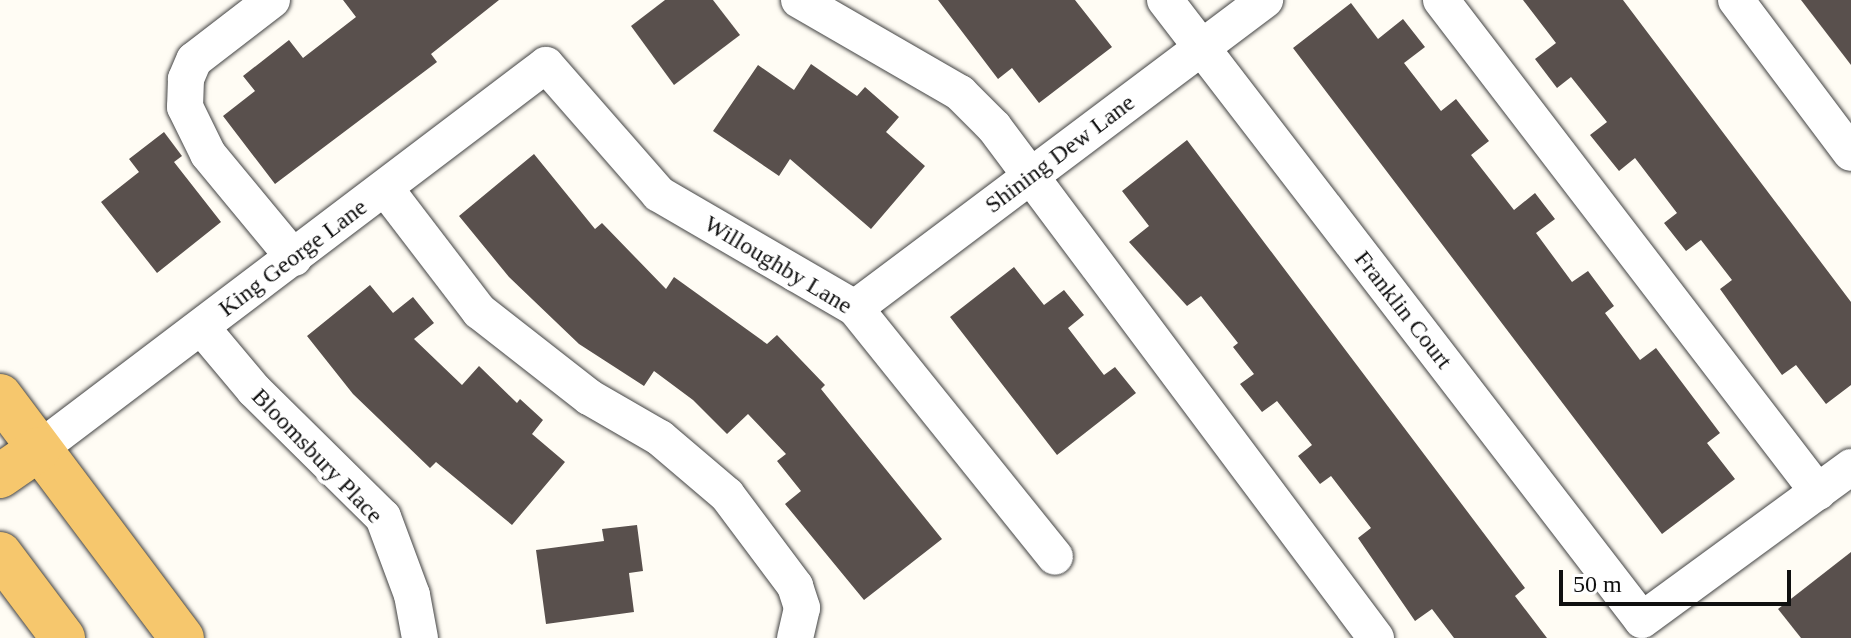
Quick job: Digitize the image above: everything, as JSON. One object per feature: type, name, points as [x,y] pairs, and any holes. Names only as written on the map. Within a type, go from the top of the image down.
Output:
[{"type":"main road","points":[[0,396],[182,638]]},
{"type":"main road","points":[[0,476],[39,449]]},
{"type":"main road","points":[[0,554],[63,638]]},
{"type":"street","points":[[272,0],[194,60],[186,79],[185,107],[208,154],[294,258]]},
{"type":"street","points":[[799,0],[819,16],[960,93],[1030,176],[1376,638]]},
{"type":"street","name":"Franklin Court","points":[[1165,0],[1642,620],[1838,487]]},
{"type":"street","name":"Shining Dew Lane","points":[[855,308],[1265,0]]},
{"type":"street","points":[[1441,0],[1838,487]]},
{"type":"street","points":[[1736,0],[1851,153]]},
{"type":"street","name":"King George Lane","points":[[39,449],[546,65]]},
{"type":"street","name":"Willoughby Lane","points":[[546,65],[659,194],[855,308],[1055,557]]},
{"type":"street","points":[[385,188],[479,311],[577,389],[660,438],[727,495],[795,586],[802,608],[795,638]]},
{"type":"street","name":"Bloomsbury Place","points":[[202,328],[254,390],[383,517],[412,595],[420,638]]},
{"type":"building","points":[[343,0],[499,0],[431,54],[437,62],[275,184],[223,116],[255,91],[243,76],[289,40],[303,58],[356,17]]},
{"type":"building","points":[[665,0],[713,0],[740,35],[674,85],[631,26]]},
{"type":"building","points":[[938,0],[1075,0],[1112,47],[1039,103],[1012,68],[998,79]]},
{"type":"building","points":[[1523,0],[1623,0],[1851,302],[1851,385],[1826,404],[1796,365],[1782,375],[1720,289],[1732,280],[1701,240],[1686,251],[1664,223],[1677,213],[1635,158],[1619,171],[1590,135],[1607,122],[1571,77],[1557,88],[1535,59],[1556,43]]},
{"type":"building","points":[[1801,0],[1851,0],[1851,65]]},
{"type":"building","points":[[1351,3],[1378,39],[1403,19],[1425,47],[1404,63],[1441,111],[1456,99],[1489,141],[1471,155],[1514,210],[1535,193],[1555,219],[1536,233],[1572,282],[1588,271],[1614,306],[1605,313],[1640,360],[1656,348],[1720,433],[1707,443],[1735,479],[1662,534],[1293,48]]},
{"type":"building","points":[[811,64],[857,96],[865,87],[899,117],[886,132],[925,166],[871,229],[790,159],[779,176],[713,131],[758,65],[794,90]]},
{"type":"building","points":[[164,132],[182,156],[174,162],[221,222],[157,273],[101,202],[139,172],[129,159]]},
{"type":"building","points":[[1187,140],[1525,588],[1515,596],[1547,638],[1454,638],[1432,609],[1415,621],[1358,538],[1371,528],[1331,476],[1320,484],[1298,456],[1312,445],[1277,401],[1262,412],[1240,384],[1254,374],[1233,347],[1238,343],[1201,296],[1187,306],[1129,242],[1149,226],[1122,191]]},
{"type":"building","points":[[534,154],[595,229],[602,223],[666,289],[674,277],[767,344],[777,335],[825,385],[821,389],[942,539],[864,600],[785,504],[801,491],[777,461],[786,454],[748,414],[727,434],[693,400],[654,371],[644,386],[579,344],[509,277],[459,216]]},
{"type":"building","points":[[1014,267],[1044,305],[1064,290],[1084,315],[1068,328],[1104,375],[1115,367],[1136,393],[1057,455],[950,317]]},
{"type":"building","points":[[370,285],[393,313],[413,297],[434,323],[414,339],[462,385],[479,366],[517,403],[520,399],[543,420],[532,434],[565,462],[512,525],[436,462],[430,468],[353,394],[307,336]]},
{"type":"building","points":[[637,525],[643,571],[629,573],[634,612],[546,624],[536,550],[604,541],[602,529]]},
{"type":"building","points":[[1851,552],[1851,638],[1801,638],[1778,609]]}]
